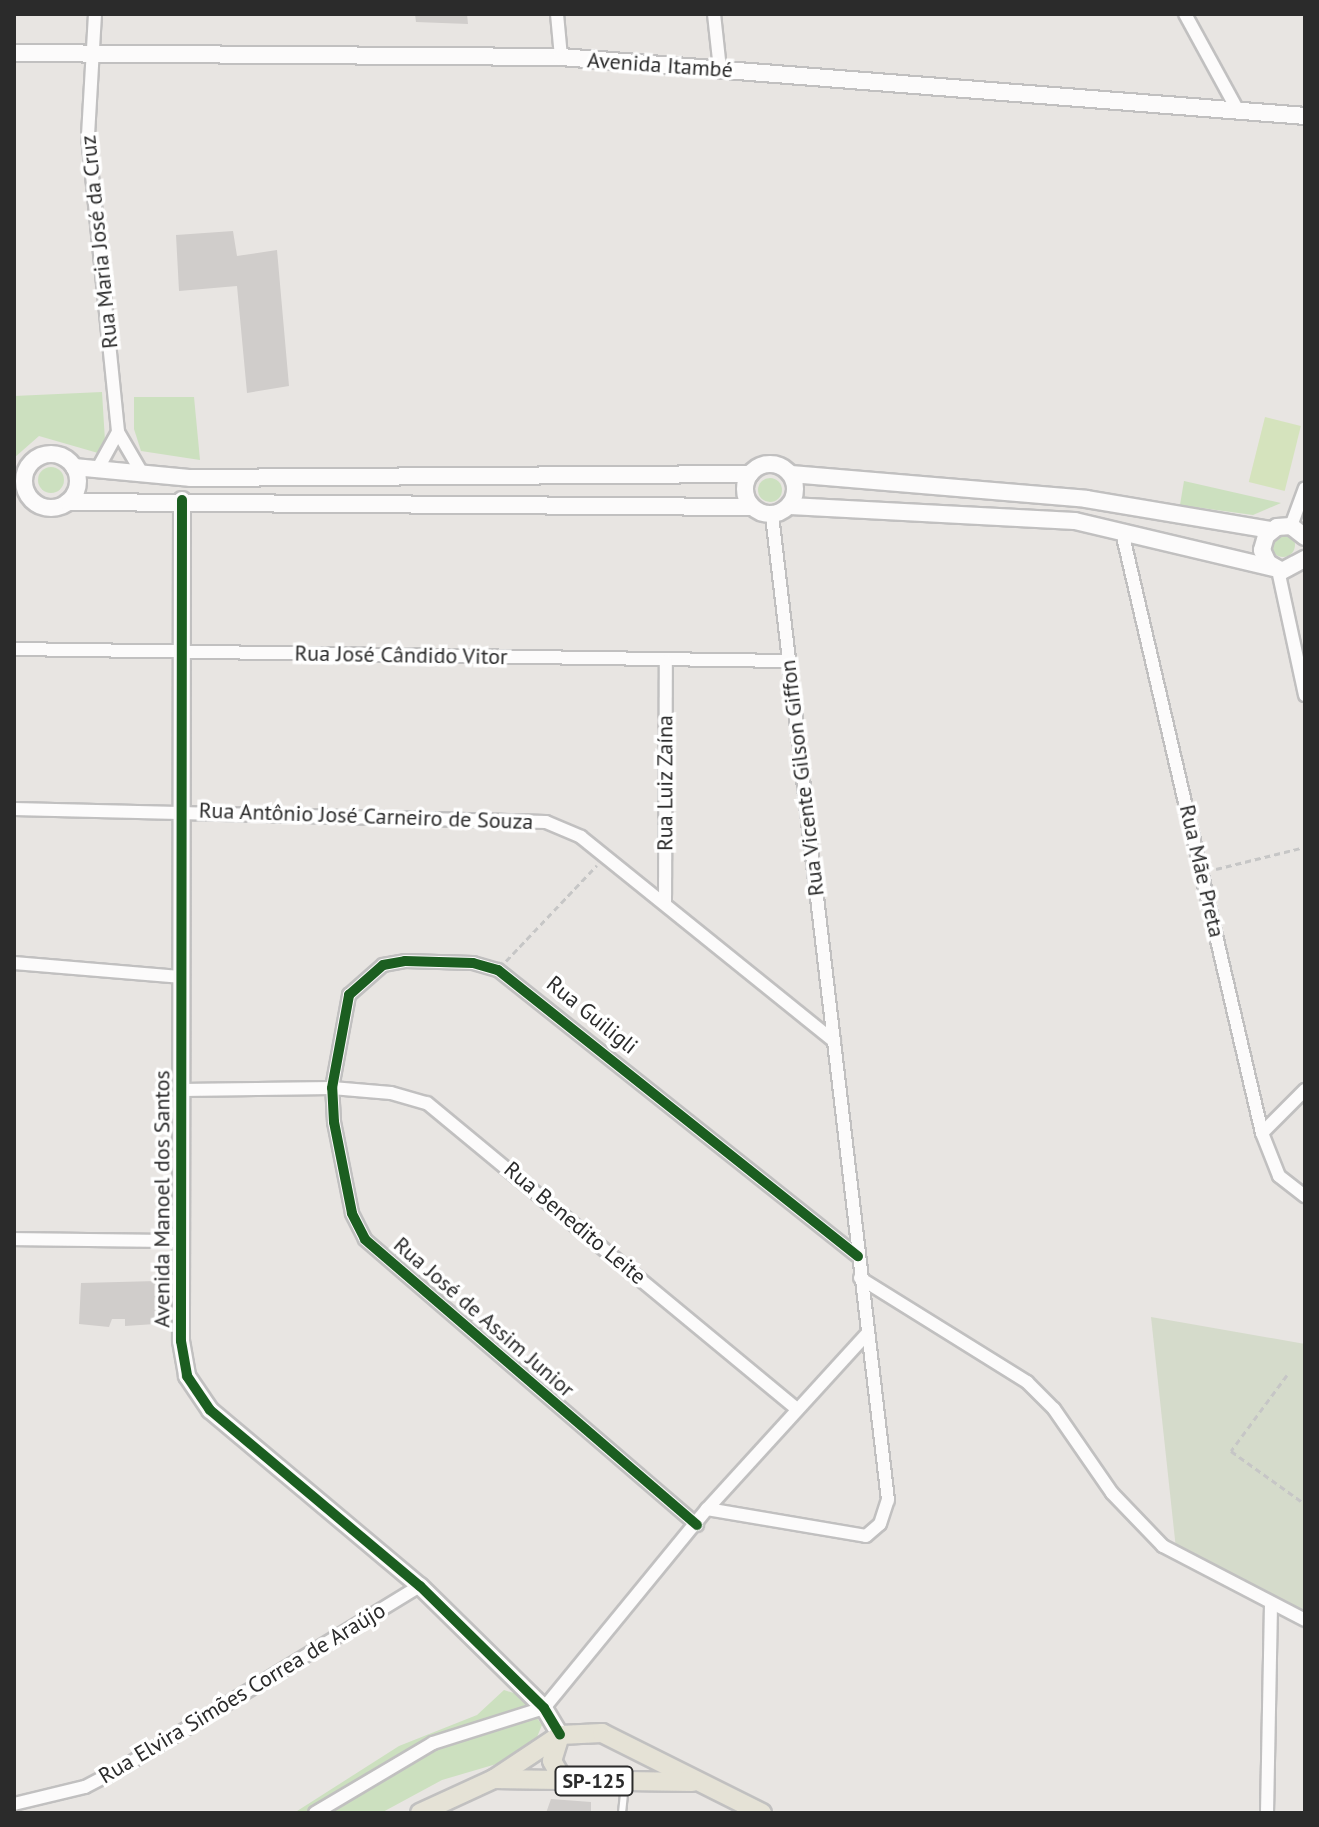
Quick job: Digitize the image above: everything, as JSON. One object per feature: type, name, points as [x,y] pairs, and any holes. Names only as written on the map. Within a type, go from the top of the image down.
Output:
[{"type":"main road","name":"Avenida Itambé","points":[[14,53],[561,57],[1305,116]]},
{"type":"main road","points":[[35,503],[25,489],[26,472],[45,455]]},
{"type":"main road","points":[[14,468],[45,455],[61,457],[74,467],[145,477],[750,474],[767,464],[791,474],[1070,497],[1271,530],[1301,532]]},
{"type":"main road","points":[[68,502],[77,489],[74,467]]},
{"type":"main road","points":[[750,474],[745,488],[750,507]]},
{"type":"main road","points":[[790,506],[796,491],[791,474]]},
{"type":"main road","points":[[14,504],[35,503],[52,508],[68,502],[182,500],[750,507],[772,515],[790,506],[1075,521],[1287,569],[1305,559]]},
{"type":"main road","name":"Avenida Manoel dos Santos","points":[[182,500],[184,649],[179,809],[181,1341],[194,1391],[420,1586],[544,1708],[560,1735]]},
{"type":"main road","points":[[1271,530],[1262,550],[1287,569]]},
{"type":"main road","points":[[494,1779],[560,1735],[584,1731],[627,1742],[695,1782]]},
{"type":"main road","points":[[560,1735],[552,1761],[563,1780]]},
{"type":"main road","points":[[625,1781],[634,1761],[627,1742]]},
{"type":"main road","name":"SP-125","points":[[420,1813],[494,1779],[695,1782],[762,1813]]},
{"type":"street","name":"Rua Maria José da Cruz","points":[[95,14],[88,136],[118,432],[132,464],[145,477]]},
{"type":"street","points":[[557,14],[561,57]]},
{"type":"street","points":[[714,14],[720,69]]},
{"type":"street","points":[[1185,14],[1237,109]]},
{"type":"street","points":[[97,470],[118,432]]},
{"type":"street","points":[[1301,532],[1305,488]]},
{"type":"street","name":"Rua Vicente Gilson Giffon","points":[[707,1509],[866,1536],[880,1524],[888,1500],[866,1335],[772,515]]},
{"type":"street","name":"Rua Mãe Preta","points":[[1122,532],[1262,1133],[1279,1176],[1305,1196]]},
{"type":"street","points":[[1287,569],[1305,695]]},
{"type":"street","name":"Rua José Cândido Vitor","points":[[14,649],[184,649],[666,661],[787,661]]},
{"type":"street","name":"Rua Luiz Zaína","points":[[665,904],[666,661]]},
{"type":"street","name":"Rua Antônio José Carneiro de Souza","points":[[14,809],[179,809],[546,822],[581,837],[834,1041]]},
{"type":"street","name":"Rua Guiligli","points":[[332,1088],[343,1014],[363,979],[383,965],[405,961],[473,963],[498,970],[858,1256]]},
{"type":"street","points":[[14,963],[182,977]]},
{"type":"street","name":"Rua Benedito Leite","points":[[182,1090],[332,1088],[409,1097],[452,1120],[795,1407]]},
{"type":"street","name":"Rua José de Assim Junior","points":[[332,1088],[344,1184],[365,1239],[697,1525]]},
{"type":"street","points":[[1262,1133],[1305,1090]]},
{"type":"street","points":[[14,1239],[183,1241]]},
{"type":"street","points":[[860,1278],[1027,1382],[1054,1409],[1112,1493],[1148,1534],[1185,1560],[1305,1620]]},
{"type":"street","points":[[315,1813],[433,1743],[544,1708],[795,1407],[866,1335]]},
{"type":"street","name":"Rua Elvira Simões Correa de Araújo","points":[[14,1804],[85,1787],[420,1586]]},
{"type":"street","points":[[1267,1813],[1271,1603]]},
{"type":"lane","points":[[622,1813],[625,1781]]},
{"type":"path","points":[[1202,873],[1305,847]]},
{"type":"path","points":[[498,970],[605,856]]},
{"type":"path","points":[[1287,1375],[1231,1451],[1305,1504]]},
{"type":"green space","points":[[102,392],[105,441],[98,453],[39,436],[14,458],[14,396]]},
{"type":"green space","points":[[134,397],[194,397],[200,460],[141,451],[134,429]]},
{"type":"green space","points":[[1265,417],[1301,426],[1285,491],[1249,482]]},
{"type":"green space","points":[[51,467],[60,471],[64,480],[60,489],[51,493],[42,489],[38,480],[42,471]]},
{"type":"green space","points":[[770,478],[779,481],[782,490],[779,499],[770,502],[761,499],[758,490],[761,481]]},
{"type":"green space","points":[[1184,481],[1281,503],[1253,515],[1180,505]]},
{"type":"green space","points":[[1283,533],[1292,536],[1295,545],[1292,554],[1283,557],[1274,554],[1271,545],[1274,536]]},
{"type":"green space","points":[[1151,1317],[1305,1344],[1305,1612],[1176,1549]]},
{"type":"green space","points":[[504,1690],[520,1695],[542,1725],[530,1754],[442,1780],[381,1813],[294,1813],[399,1746],[477,1715]]},
{"type":"building","points":[[415,14],[467,14],[468,24],[416,22]]},
{"type":"building","points":[[233,231],[237,256],[277,250],[289,386],[247,393],[237,286],[179,291],[176,235]]},
{"type":"building","points":[[157,1281],[155,1324],[125,1326],[125,1319],[112,1319],[109,1327],[79,1324],[81,1283]]},
{"type":"building","points":[[551,1799],[591,1802],[591,1813],[546,1813]]},
{"type":"cycle path","points":[[182,500],[181,1341],[187,1376],[210,1410],[420,1586],[544,1708],[560,1735]]},
{"type":"cycle path","points":[[697,1525],[365,1239],[352,1213],[334,1122],[332,1088],[349,995],[383,965],[405,961],[473,963],[498,970],[858,1256]]}]
